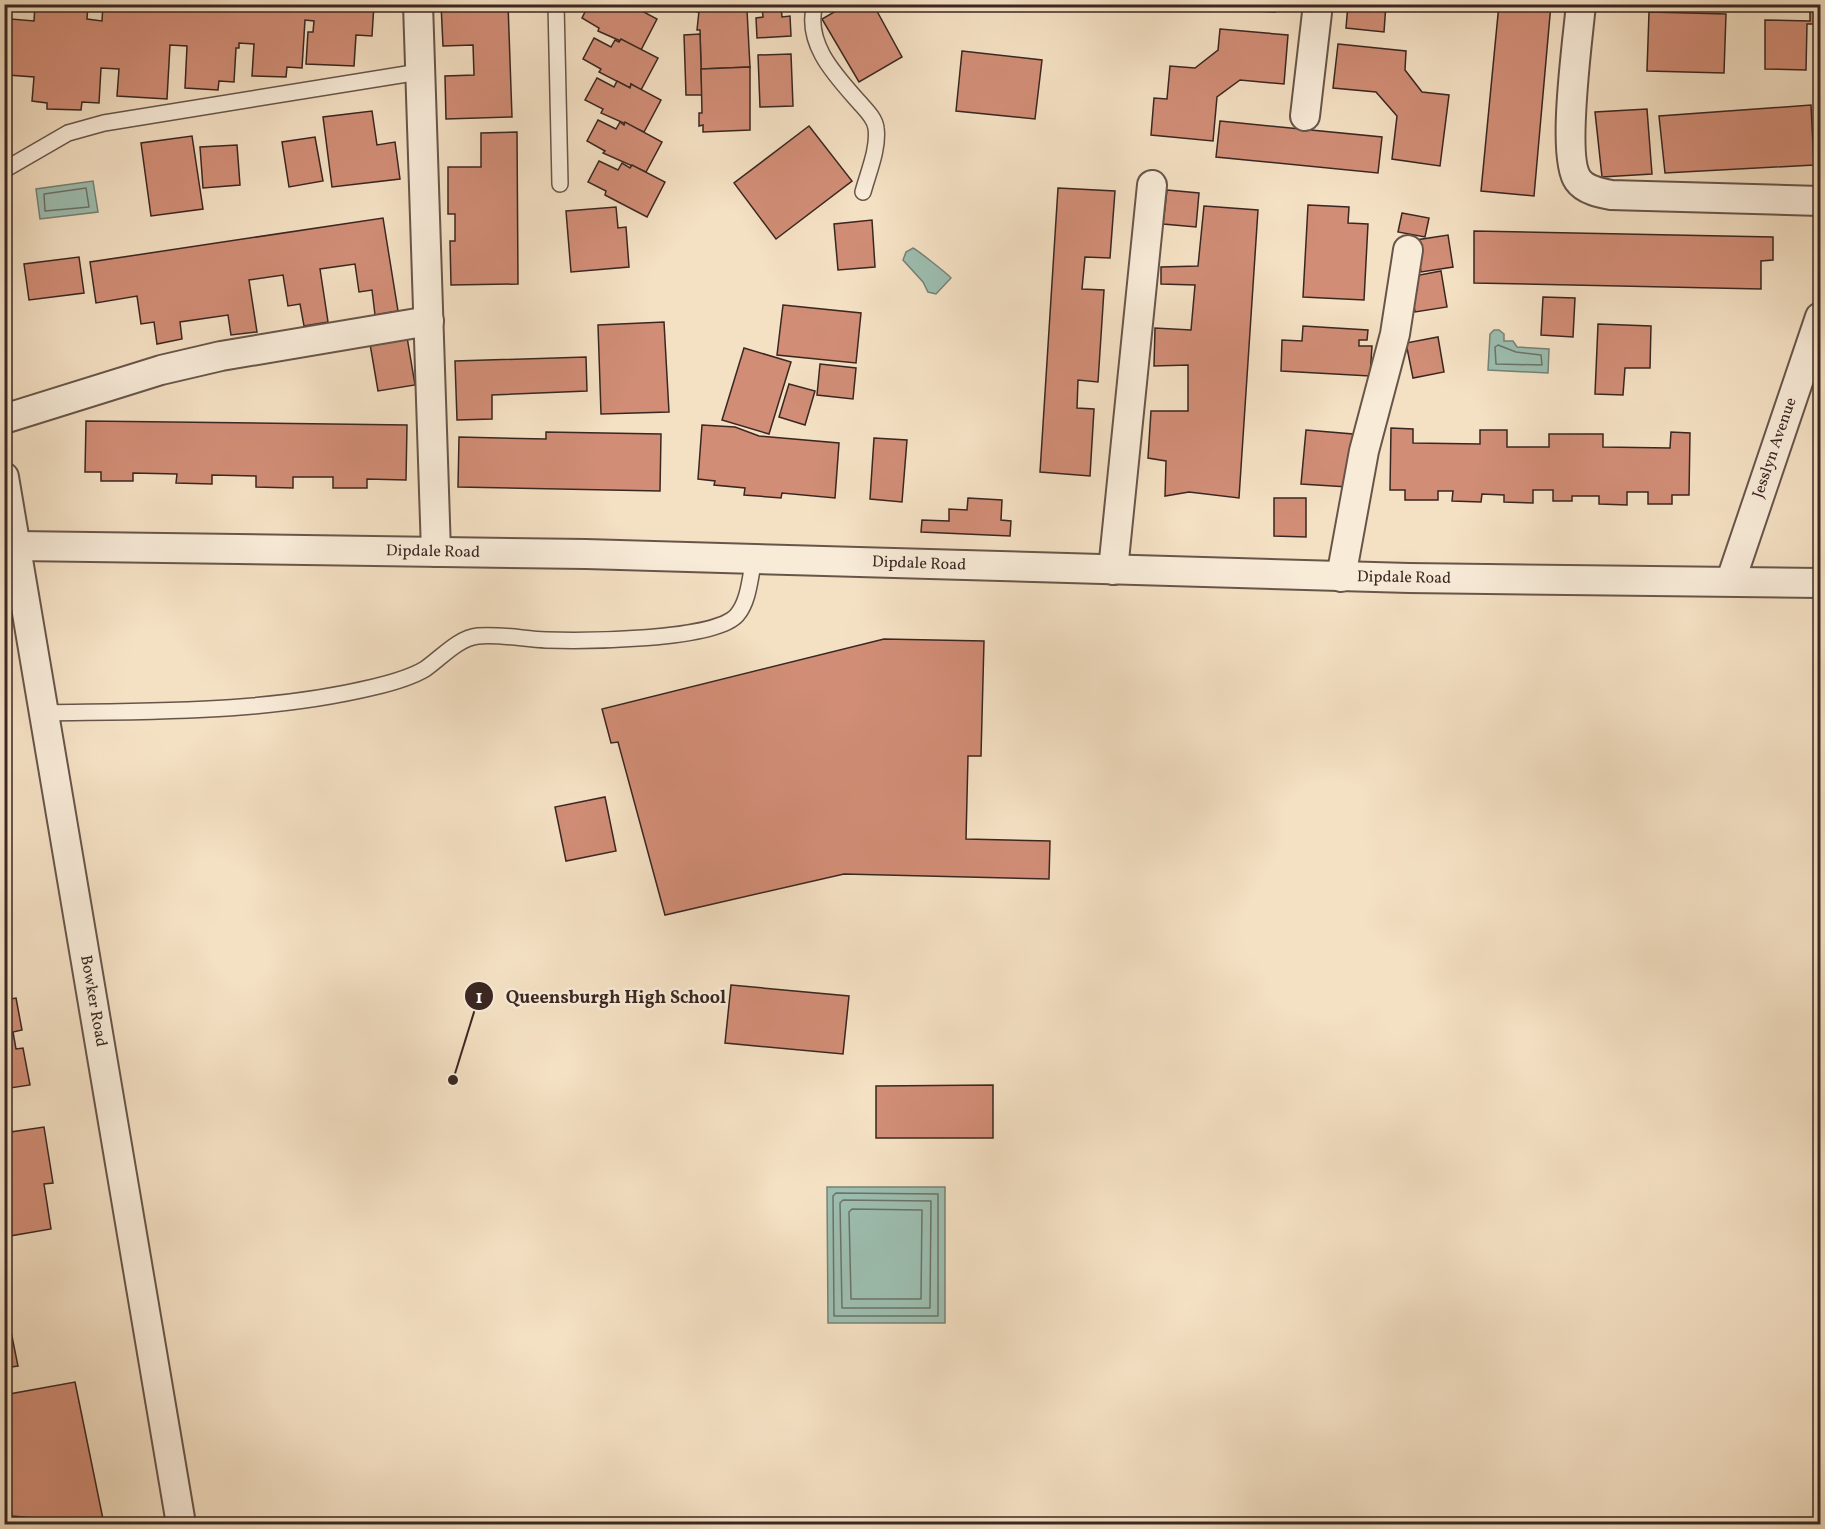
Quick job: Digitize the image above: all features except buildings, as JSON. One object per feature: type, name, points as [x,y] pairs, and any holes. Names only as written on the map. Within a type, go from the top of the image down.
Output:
[{"type":"street","points":[[418,4],[436,552]]},
{"type":"street","points":[[1305,116],[1318,4]]},
{"type":"street","points":[[1581,4],[1570,140],[1573,171],[1579,182],[1597,192],[1611,195],[1821,201]]},
{"type":"street","points":[[1113,570],[1152,184]]},
{"type":"street","points":[[1341,577],[1364,451],[1395,334],[1408,250]]},
{"type":"street","name":"Jesslyn Avenue","points":[[1731,580],[1821,317]]},
{"type":"street","points":[[4,419],[171,367],[221,356],[429,321]]},
{"type":"street","name":"Bowker Road","points":[[4,477],[181,1524]]},
{"type":"street","name":"Dipdale Road","points":[[17,546],[754,559],[1341,577],[1731,580],[1821,583]]},
{"type":"lane","points":[[556,4],[561,184]]},
{"type":"lane","points":[[815,4],[812,13],[814,36],[825,61],[870,114],[876,127],[863,192]]},
{"type":"lane","points":[[4,170],[68,134],[104,123],[419,72]]},
{"type":"lane","points":[[45,713],[256,707],[315,699],[373,688],[410,676],[461,642],[478,636],[577,641],[636,638],[713,628],[731,620],[741,609],[754,559]]},
{"type":"water","points":[[93,181],[98,212],[40,219],[36,189]]},
{"type":"water","points":[[913,248],[951,278],[936,294],[928,292],[923,282],[903,260],[906,252]]},
{"type":"water","points":[[1494,330],[1499,330],[1504,334],[1504,341],[1513,341],[1517,347],[1549,349],[1548,373],[1488,370],[1490,334]]},
{"type":"water","points":[[827,1187],[945,1187],[945,1323],[828,1323]]},
{"type":"place","name":"Queensburgh High School","points":[[453,1080]]}]
